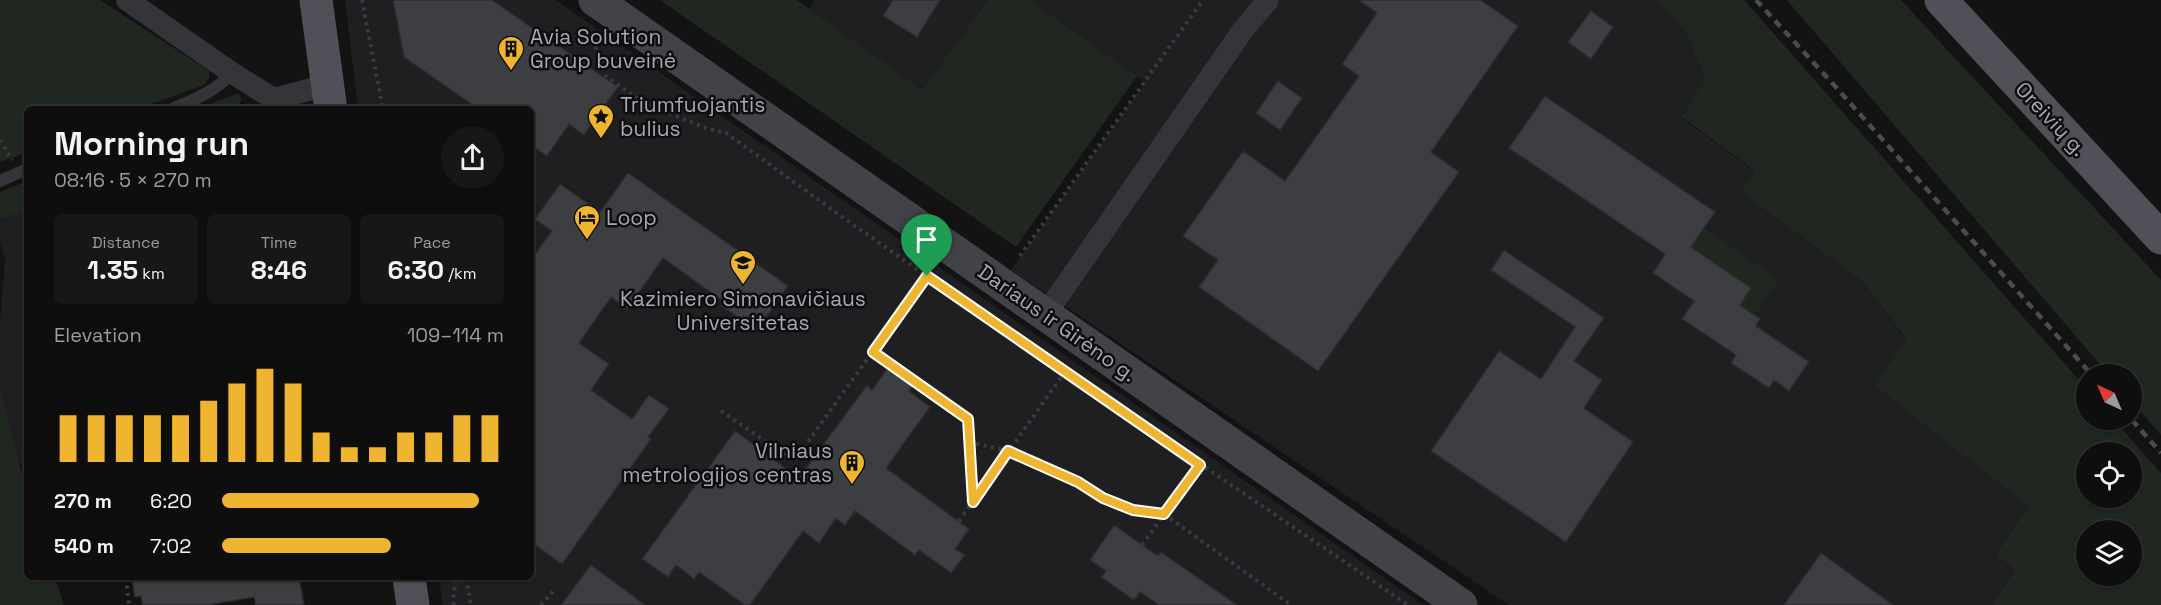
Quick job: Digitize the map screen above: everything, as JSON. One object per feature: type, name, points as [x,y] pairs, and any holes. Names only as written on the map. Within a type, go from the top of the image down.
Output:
[{"type":"main road","points":[[316,0],[329,97]]},
{"type":"main road","name":"Oreivių g.","points":[[1941,0],[2161,238]]},
{"type":"main road","name":"Dariaus ir Girėno g.","points":[[594,16],[1045,315],[1461,605]]},
{"type":"main road","points":[[408,580],[413,605]]},
{"type":"street","points":[[127,0],[232,73],[274,99],[329,97]]},
{"type":"street","points":[[1045,315],[1253,15],[1268,0]]},
{"type":"lane","points":[[179,106],[207,94],[223,83],[232,73]]},
{"type":"lane","points":[[0,181],[24,170]]},
{"type":"path","points":[[362,0],[382,106]]},
{"type":"path","points":[[1020,256],[1203,0]]},
{"type":"path","points":[[594,16],[593,40],[606,76],[642,102],[708,129],[726,133],[1065,372],[1408,605]]},
{"type":"path","points":[[721,411],[794,461],[927,276]]},
{"type":"path","points":[[873,352],[968,419],[973,502]]},
{"type":"path","points":[[959,521],[1065,372]]},
{"type":"path","points":[[969,442],[1008,451],[1078,482],[1103,498],[1133,510],[1164,514],[1291,605]]},
{"type":"path","points":[[1142,545],[1200,465]]},
{"type":"path","points":[[126,580],[129,605]]},
{"type":"path","points":[[454,605],[456,580]]},
{"type":"path","points":[[466,580],[471,605]]},
{"type":"path","points":[[541,605],[556,588]]},
{"type":"shaded area","points":[[0,0],[100,0],[209,71],[209,78],[204,85],[146,106],[24,106],[24,153],[0,162]]},
{"type":"shaded area","points":[[345,0],[556,0],[1423,605],[443,605],[439,580],[534,580],[534,106],[358,106]]},
{"type":"shaded area","points":[[660,0],[797,0],[922,90],[988,0],[1030,0],[1137,76],[1016,247]]},
{"type":"shaded area","points":[[815,0],[988,0],[922,91],[809,9]]},
{"type":"shaded area","points":[[1030,0],[1657,0],[1687,35],[1705,77],[1682,118],[1755,172],[1742,194],[1862,281],[1906,340],[1876,386],[2028,506],[1996,555],[2015,570],[1992,605],[1509,605],[1011,270],[1145,82]]},
{"type":"shaded area","points":[[1657,0],[1744,0],[2076,377],[2076,430],[2123,430],[2134,442],[2076,442],[2076,508],[2142,508],[2142,452],[2161,473],[2161,605],[1992,605],[2015,570],[1996,555],[2028,506],[1875,386],[1906,339],[1862,281],[1741,193],[1755,171],[1682,117],[1705,77],[1687,35]]},
{"type":"shaded area","points":[[1787,0],[1901,0],[2161,280],[2161,435],[2142,413],[2142,364],[2100,364]]},
{"type":"shaded area","points":[[238,93],[242,99],[237,106],[206,106]]},
{"type":"shaded area","points":[[24,182],[24,211],[0,220],[0,192]]},
{"type":"shaded area","points":[[24,211],[24,462],[19,463],[0,386],[0,321],[5,260],[0,242],[0,220]]},
{"type":"shaded area","points":[[1704,228],[1779,279],[1755,315],[1740,305],[1751,287],[1691,247]]},
{"type":"shaded area","points":[[0,386],[24,480],[24,580],[56,580],[64,605],[0,605]]},
{"type":"building","name":"Avia Solution Group buveinė","points":[[393,0],[492,0],[618,87],[584,135],[569,124],[547,156],[534,147],[534,106],[474,106],[404,57]]},
{"type":"building","points":[[893,0],[940,0],[917,37],[883,16]]},
{"type":"building","points":[[1359,0],[1480,0],[1518,26],[1431,152],[1459,172],[1318,371],[1199,287],[1218,260],[1183,236],[1243,151],[1285,181],[1359,76],[1342,64],[1377,13]]},
{"type":"building","points":[[1591,11],[1613,27],[1591,59],[1568,42]]},
{"type":"building","points":[[1278,81],[1302,98],[1280,130],[1256,113]]},
{"type":"building","points":[[1545,96],[1715,212],[1691,247],[1751,288],[1740,305],[1760,319],[1756,326],[1809,362],[1789,391],[1774,380],[1769,388],[1731,363],[1736,355],[1682,319],[1694,301],[1653,273],[1665,254],[1509,148]]},
{"type":"building","points":[[628,173],[788,286],[757,330],[722,306],[724,302],[663,258],[627,309],[611,297],[579,343],[609,364],[591,390],[632,419],[649,395],[669,409],[648,437],[651,439],[562,564],[534,544],[534,256],[552,231],[535,219],[560,184],[600,212]]},
{"type":"building","points":[[1504,250],[1604,318],[1574,361],[1602,380],[1584,408],[1633,442],[1566,542],[1431,451],[1499,351],[1541,379],[1575,327],[1491,270]]},
{"type":"building","name":"Vilniaus metrologijos centras","points":[[889,366],[914,384],[909,391],[930,407],[886,468],[969,529],[955,549],[965,555],[951,573],[919,550],[915,555],[855,511],[845,525],[836,518],[819,543],[803,531],[750,605],[745,605],[699,572],[694,579],[676,565],[668,577],[642,559],[735,431],[799,478],[867,385],[872,390]]},
{"type":"building","points":[[1114,525],[1158,556],[1161,552],[1237,605],[1159,605],[1140,592],[1134,600],[1101,577],[1106,571],[1090,560]]},
{"type":"building","points":[[1821,553],[1893,605],[1784,605]]},
{"type":"building","points":[[591,565],[645,605],[561,605]]},
{"type":"building","points":[[132,580],[299,580],[304,605],[256,605],[254,597],[207,605],[143,605],[141,596],[135,597]]},
{"type":"railway","points":[[1756,0],[2082,364]]},
{"type":"railway","points":[[2141,430],[2161,453]]},
{"type":"place","name":"Avia Solution Group buveinė","points":[[511,72]]},
{"type":"place","name":"Triumfuojantis bulius","points":[[601,140]]},
{"type":"place","name":"Loop","points":[[587,241]]},
{"type":"place","name":"Kazimiero Simonavičiaus Universitetas","points":[[743,286]]},
{"type":"place","name":"Vilniaus metrologijos centras","points":[[852,486]]},
{"type":"route","points":[[927,276],[1200,465],[1164,514],[1133,510],[1103,498],[1078,482],[1008,451],[973,502],[968,419],[873,352],[927,276]]}]
